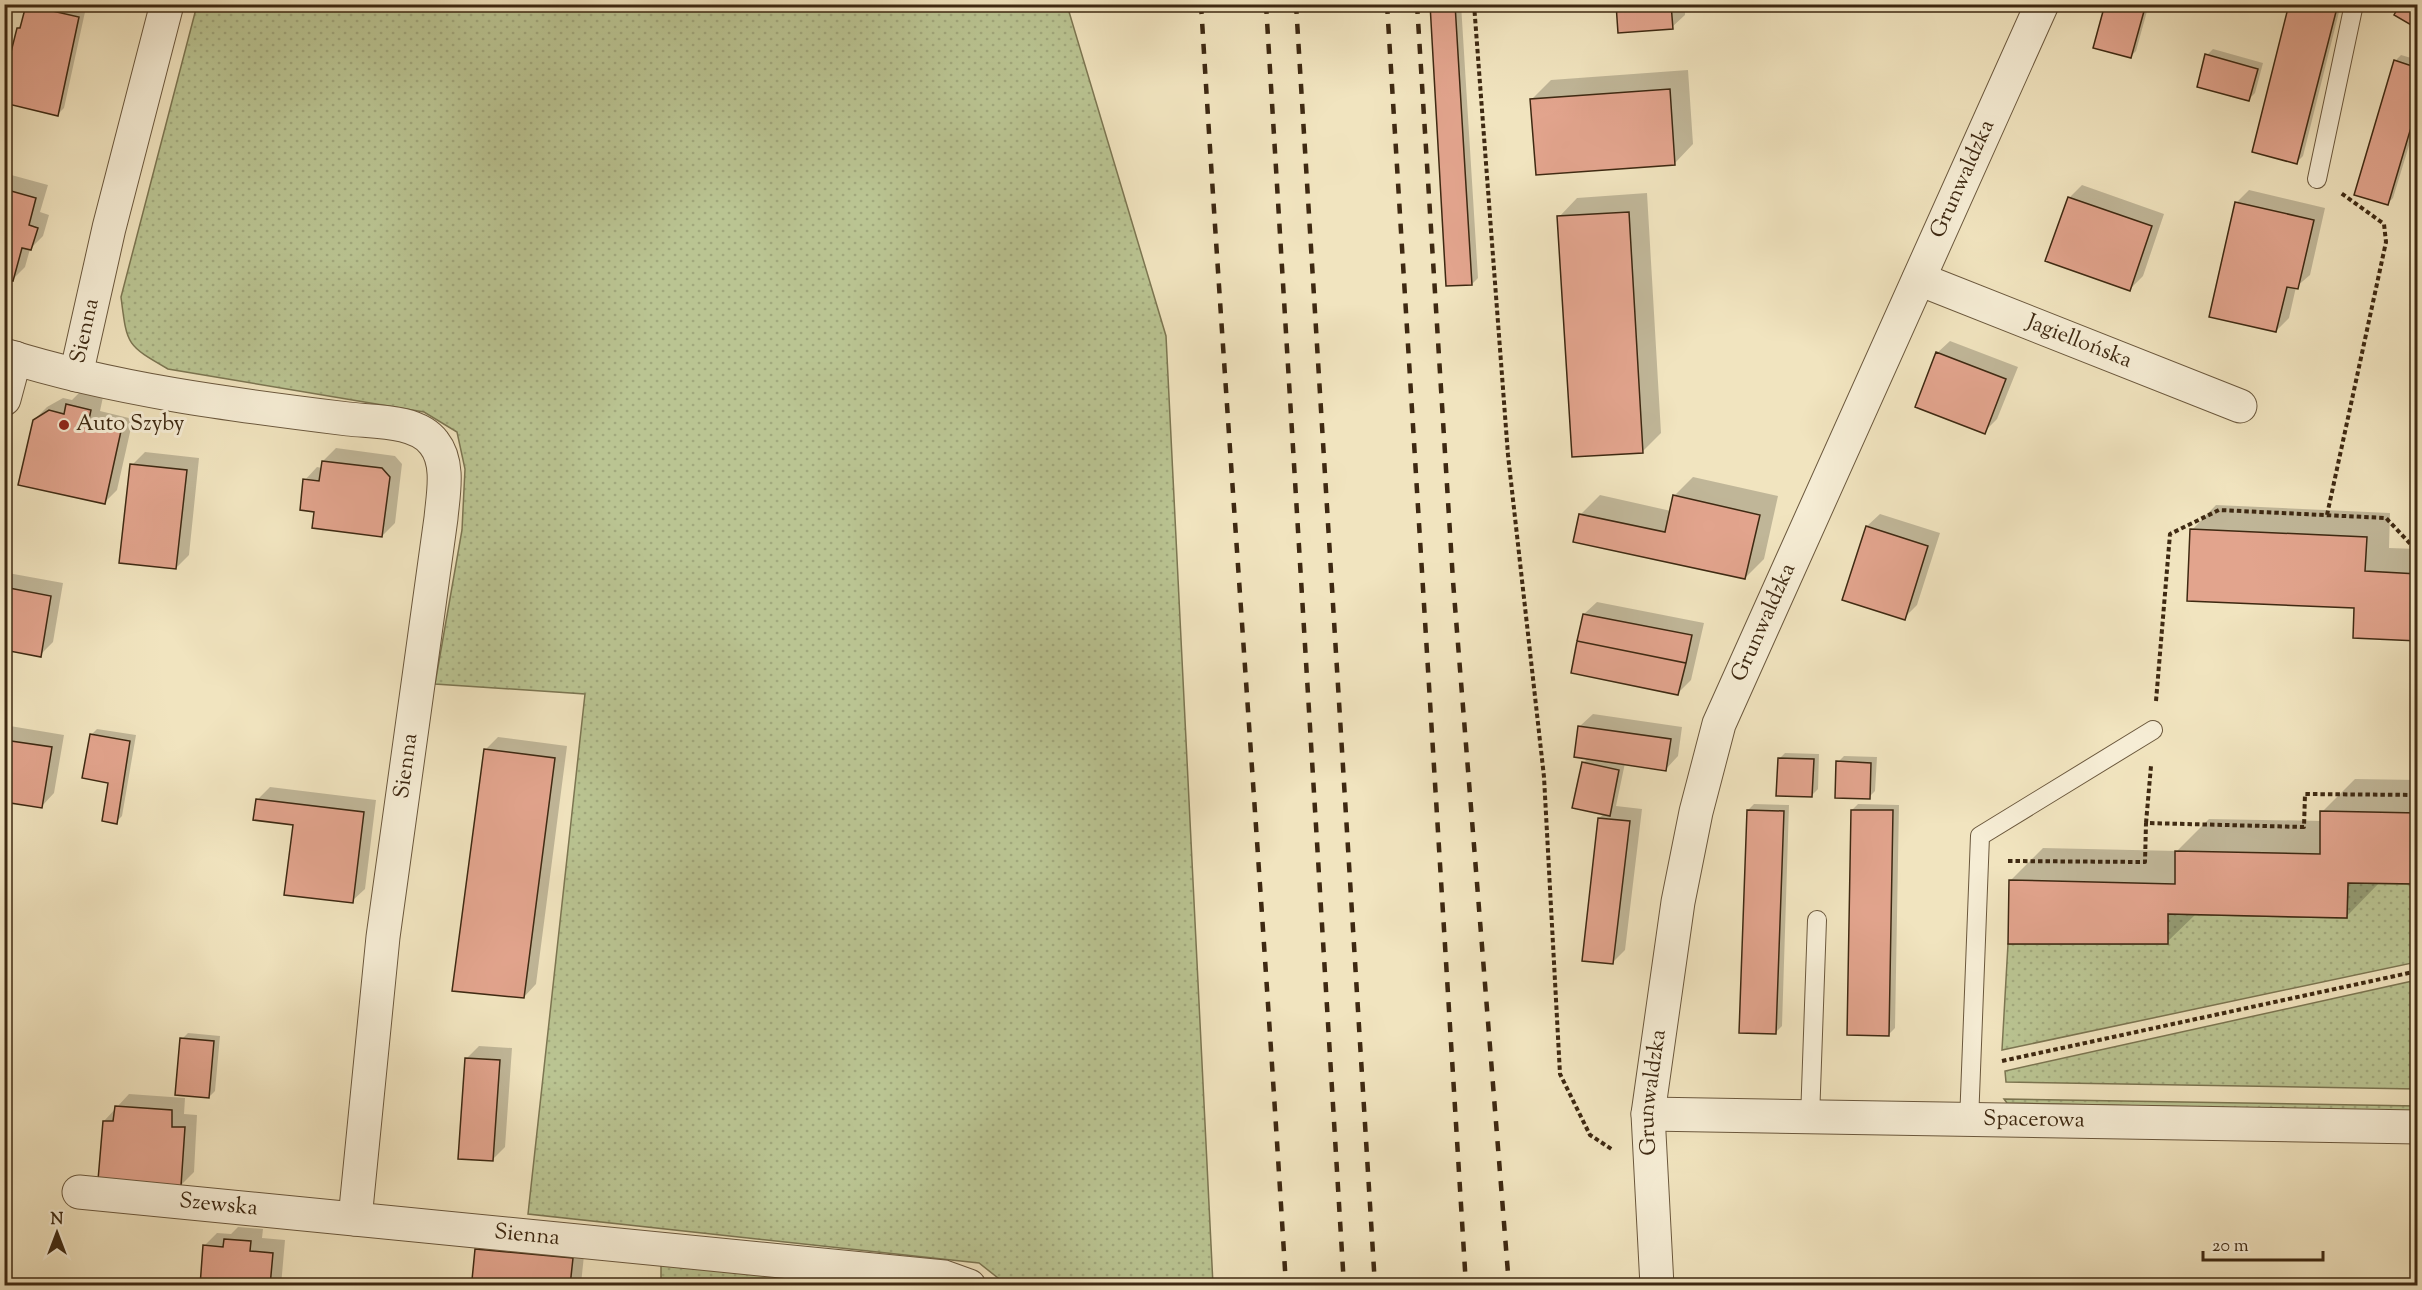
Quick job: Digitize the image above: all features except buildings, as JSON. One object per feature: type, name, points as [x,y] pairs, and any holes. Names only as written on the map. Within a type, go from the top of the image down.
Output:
[{"type":"street","name":"Sienna","points":[[167,4],[110,228],[76,375],[246,406],[404,426],[434,442],[441,455],[444,470],[441,518],[383,937],[355,1219],[944,1277],[969,1286]]},
{"type":"street","name":"Grunwaldzka","points":[[1657,1286],[1648,1114],[1678,902],[1696,812],[1719,724],[2042,4]]},
{"type":"street","name":"Jagiellońska","points":[[1918,279],[2240,405]]},
{"type":"street","points":[[4,399],[10,356],[76,375]]},
{"type":"street","name":"Spacerowa","points":[[1648,1114],[1969,1122],[2418,1127]]},
{"type":"street","name":"Szewska","points":[[80,1192],[355,1219]]},
{"type":"lane","points":[[2317,179],[2355,4]]},
{"type":"lane","points":[[1969,1122],[1980,836],[2153,730]]},
{"type":"lane","points":[[1810,1119],[1817,920]]},
{"type":"path","points":[[1474,4],[1508,454],[1544,777],[1560,1074],[1590,1135],[1651,1174]]},
{"type":"path","points":[[2317,179],[2355,201],[2384,224],[2386,242],[2327,515]]},
{"type":"path","points":[[1999,861],[2145,862],[2153,730],[2170,534],[2219,510],[2385,518],[2418,552]]},
{"type":"path","points":[[2146,823],[2304,827],[2305,794],[2418,795]]},
{"type":"path","points":[[1993,1063],[2418,971]]},
{"type":"green space","points":[[197,5],[1067,5],[1166,336],[1213,1285],[1007,1285],[979,1263],[528,1214],[585,694],[435,684],[462,530],[465,469],[457,432],[424,412],[168,369],[136,348],[127,335],[121,297]]},
{"type":"green space","points":[[2348,883],[2417,884],[2417,962],[2002,1050],[2008,944],[2167,944],[2168,914],[2347,918]]},
{"type":"green space","points":[[2417,980],[2417,1089],[2006,1082],[2005,1071]]},
{"type":"green space","points":[[2004,1099],[2417,1106],[2418,1112],[2007,1103]]},
{"type":"green space","points":[[661,1263],[881,1285],[661,1285]]},
{"type":"railway","points":[[1201,4],[1286,1286]]},
{"type":"railway","points":[[1266,4],[1344,1286]]},
{"type":"railway","points":[[1296,4],[1375,1286]]},
{"type":"railway","points":[[1387,4],[1466,1286]]},
{"type":"railway","points":[[1417,4],[1453,581],[1509,1286]]},
{"type":"place","name":"Auto Szyby","points":[[64,425]]}]
